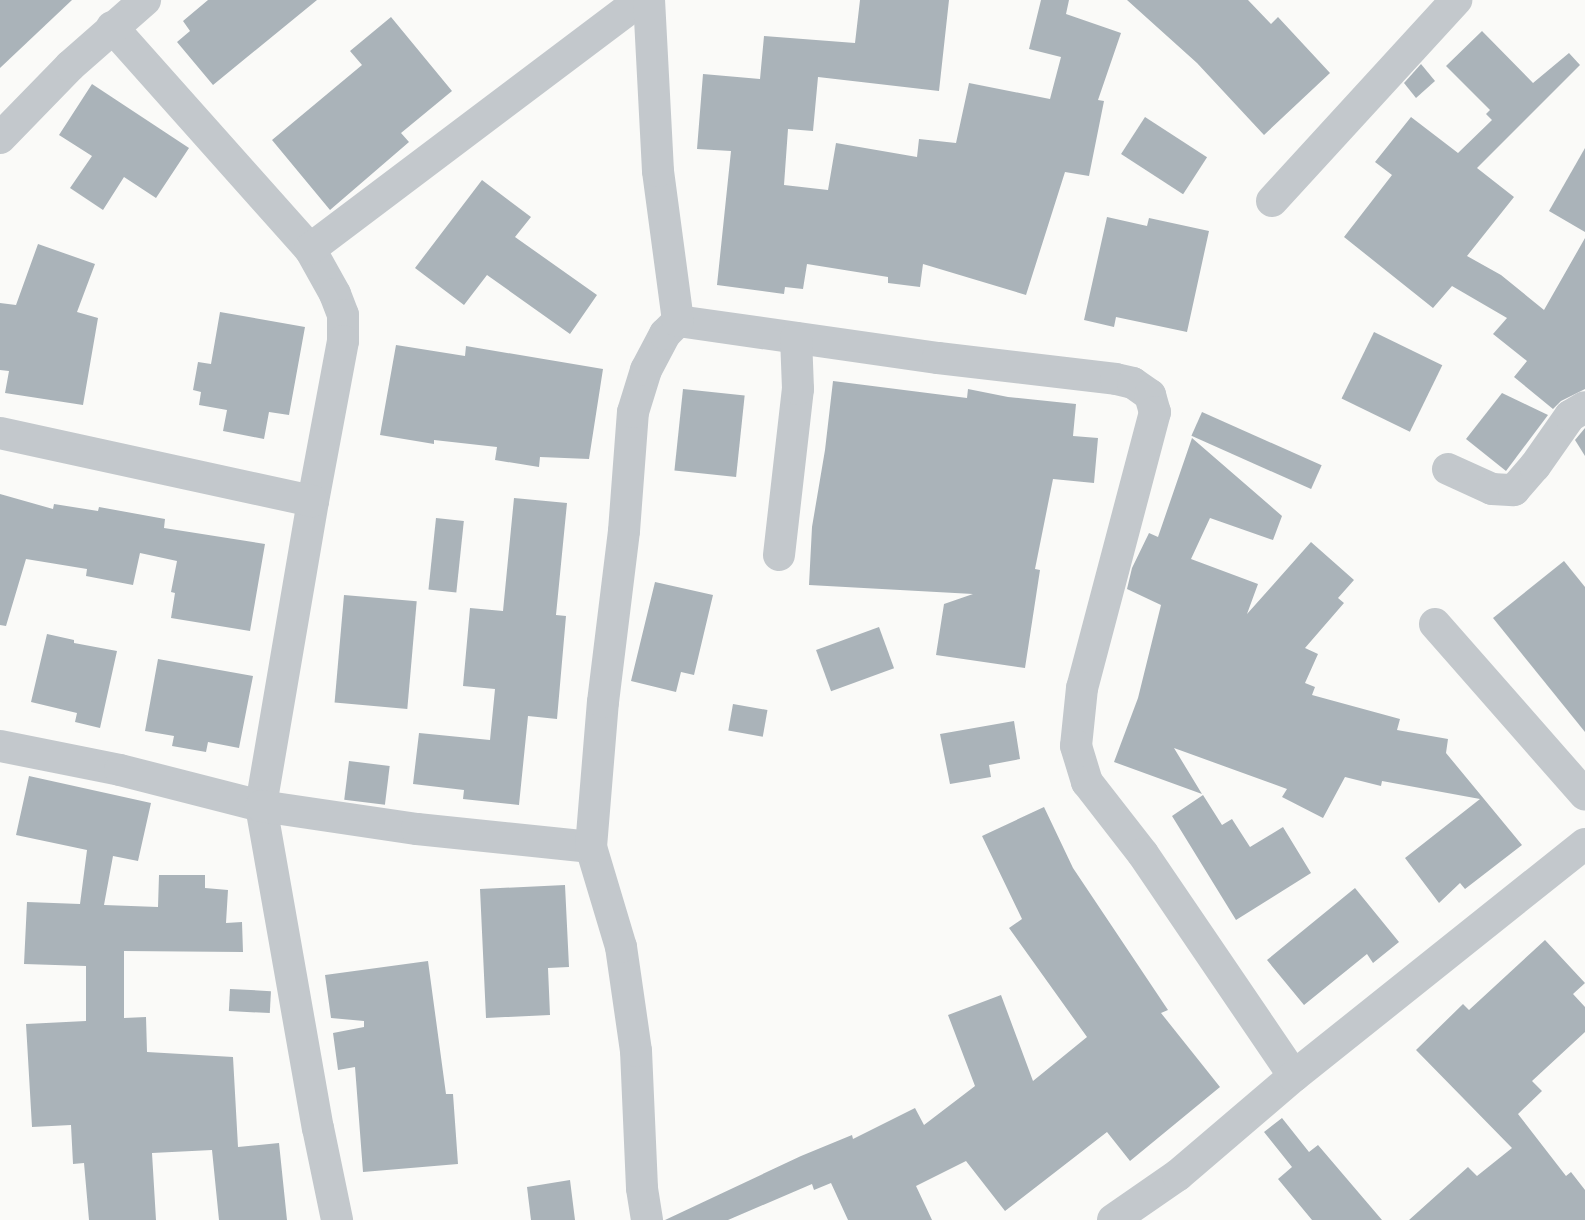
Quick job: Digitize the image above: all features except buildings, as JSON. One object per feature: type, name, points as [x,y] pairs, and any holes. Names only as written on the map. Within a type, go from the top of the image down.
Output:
[{"type":"street","points":[[0,138],[112,27],[145,0]]},
{"type":"street","points":[[310,249],[641,0]]},
{"type":"street","points":[[649,0],[658,171],[678,321]]},
{"type":"street","points":[[1272,201],[1456,0]]},
{"type":"street","points":[[112,27],[310,249],[335,294],[343,324],[343,341],[261,806],[318,1128],[337,1220]]},
{"type":"street","points":[[678,321],[1116,379],[1132,383],[1150,395],[1155,412],[1082,688],[1076,746],[1087,782],[1143,854],[1294,1076]]},
{"type":"street","points":[[647,1220],[642,1188],[636,1051],[621,947],[591,847],[603,702],[624,531],[633,412],[646,370],[665,334],[678,321]]},
{"type":"street","points":[[778,555],[798,389],[796,338]]},
{"type":"street","points":[[1448,469],[1492,489],[1514,490],[1535,466],[1570,416],[1585,407]]},
{"type":"street","points":[[0,433],[313,501]]},
{"type":"street","points":[[1434,624],[1585,795]]},
{"type":"street","points":[[0,746],[120,770],[261,806],[417,829],[591,847]]},
{"type":"street","points":[[1113,1220],[1178,1175],[1294,1076],[1585,844]]}]
